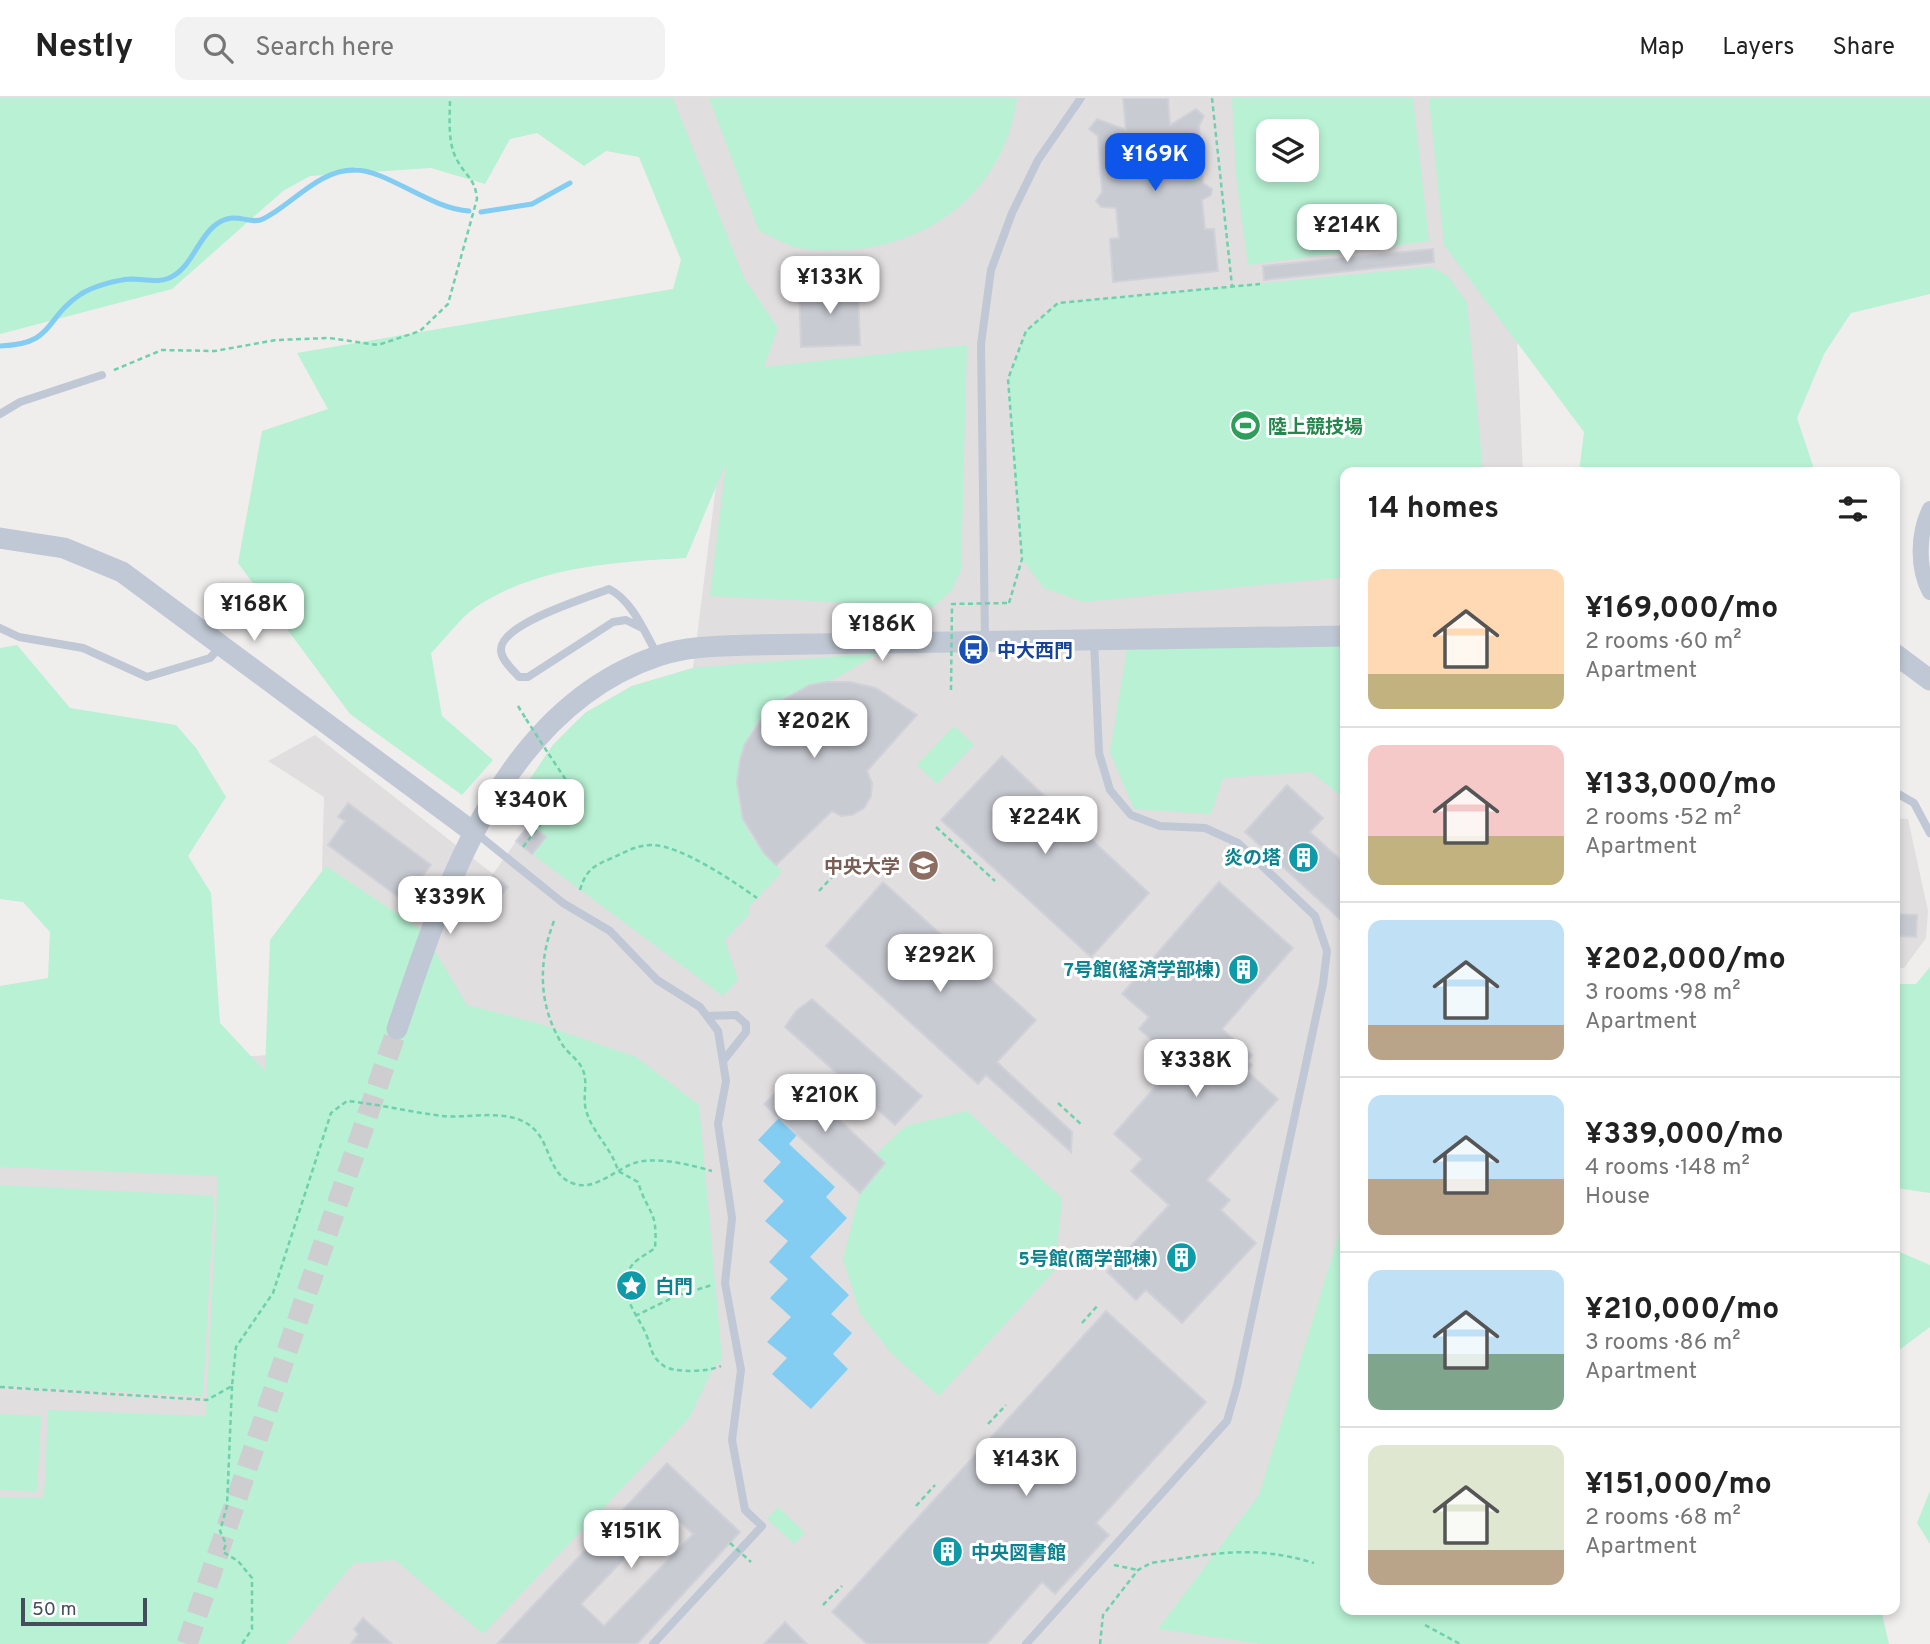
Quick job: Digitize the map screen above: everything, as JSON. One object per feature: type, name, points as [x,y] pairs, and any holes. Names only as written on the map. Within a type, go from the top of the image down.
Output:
[{"type":"street","points":[[1930,509],[1920,553],[1925,582],[1930,593]]},
{"type":"street","points":[[0,538],[64,548],[122,572],[473,832]]},
{"type":"street","points":[[397,1029],[438,906],[473,832],[534,742],[557,716],[603,683],[658,656],[699,648],[752,645],[1340,636]]},
{"type":"street","points":[[1900,658],[1930,680]]},
{"type":"lane","points":[[985,640],[981,344],[991,270],[1012,214],[1038,160],[1082,98]]},
{"type":"lane","points":[[0,414],[19,402],[103,375]]},
{"type":"lane","points":[[642,628],[626,620],[613,622],[528,677],[519,677],[503,657],[501,649],[503,638],[518,626],[608,589],[621,595],[642,628],[658,656]]},
{"type":"lane","points":[[0,628],[19,637],[83,648],[147,677],[209,658],[221,645]]},
{"type":"lane","points":[[1026,1644],[1227,1421],[1246,1346],[1323,984],[1327,951],[1314,916],[1238,844],[1205,828],[1160,826],[1131,815],[1110,790],[1099,753],[1094,638]]},
{"type":"lane","points":[[1900,795],[1914,803],[1930,833]]},
{"type":"lane","points":[[473,832],[563,903],[610,931],[657,980],[700,1007],[718,1031],[726,1081],[718,1124],[732,1218],[725,1283],[741,1370],[732,1440],[745,1510],[762,1526],[653,1644]]},
{"type":"lane","points":[[707,1016],[736,1015],[746,1024],[746,1032],[723,1061]]},
{"type":"path","points":[[103,375],[162,350],[215,351],[276,340],[330,338],[378,345],[419,331],[440,315],[448,304],[477,200],[475,184],[457,160],[451,143],[450,98]]},
{"type":"path","points":[[1212,98],[1232,286]]},
{"type":"path","points":[[951,690],[952,604],[1009,603],[1021,559],[1008,379],[1026,331],[1058,303],[1260,284]]},
{"type":"path","points":[[518,706],[570,786],[523,847]]},
{"type":"path","points":[[936,827],[995,881]]},
{"type":"path","points":[[580,890],[588,871],[597,862],[637,846],[654,845],[670,849],[718,872],[757,898]]},
{"type":"path","points":[[819,891],[844,864]]},
{"type":"path","points":[[554,921],[542,964],[547,1011],[564,1048],[582,1066],[587,1081],[586,1111],[597,1133],[614,1156],[618,1171],[638,1182],[643,1199],[657,1222],[655,1248],[633,1264],[625,1285],[635,1316],[646,1334],[651,1354],[667,1368],[698,1372],[721,1366]]},
{"type":"path","points":[[242,1644],[252,1629],[252,1578],[239,1560],[223,1552],[226,1544],[220,1531],[227,1506],[236,1347],[273,1293],[331,1113],[347,1101],[446,1116],[480,1114],[514,1119],[535,1130],[559,1175],[573,1184],[588,1186],[638,1162],[694,1166],[725,1175]]},
{"type":"path","points":[[1058,1103],[1083,1126]]},
{"type":"path","points":[[635,1316],[676,1296],[715,1284]]},
{"type":"path","points":[[1082,1323],[1099,1304]]},
{"type":"path","points":[[0,1387],[207,1400],[232,1385]]},
{"type":"path","points":[[988,1424],[1006,1405]]},
{"type":"path","points":[[916,1506],[935,1485]]},
{"type":"path","points":[[730,1543],[751,1562]]},
{"type":"path","points":[[1100,1644],[1102,1615],[1138,1570],[1151,1563],[1240,1551],[1266,1551],[1314,1563]]},
{"type":"path","points":[[1101,1563],[1138,1570]]},
{"type":"path","points":[[823,1605],[842,1586]]},
{"type":"path","points":[[1425,1625],[1460,1644]]},
{"type":"shaded area","name":"中央大学","points":[[665,98],[1506,98],[1523,467],[1340,467],[1340,1615],[1347,1615],[1355,1644],[0,1644],[0,1072],[317,1052],[324,797],[268,761],[315,735],[493,874],[529,823],[522,791],[553,745],[585,713],[632,686],[693,668],[740,296]]},
{"type":"shaded area","points":[[1900,818],[1908,819],[1928,911],[1926,938],[1904,968],[1900,968]]},
{"type":"green space","points":[[0,98],[673,98],[744,278],[778,328],[764,367],[967,345],[961,570],[952,590],[933,607],[710,596],[726,463],[686,558],[605,564],[525,583],[476,607],[431,653],[442,716],[493,760],[462,795],[350,714],[238,563],[262,431],[328,409],[297,353],[673,289],[681,260],[639,157],[606,151],[584,166],[537,133],[510,139],[485,184],[431,168],[310,176],[283,191],[172,289],[0,334]]},
{"type":"green space","points":[[709,98],[1017,98],[1010,130],[998,159],[981,184],[960,206],[936,223],[908,237],[878,246],[846,250],[809,250],[783,243],[759,231]]},
{"type":"green space","points":[[1232,98],[1413,98],[1429,241],[1248,265],[1236,175]]},
{"type":"green space","points":[[1429,98],[1930,98],[1930,294],[1851,313],[1824,354],[1797,418],[1813,467],[1580,467],[1584,432],[1444,245]]},
{"type":"green space","name":"陸上競技場","points":[[1431,267],[1448,276],[1467,303],[1483,467],[1340,467],[1340,578],[1083,602],[1044,588],[1022,559],[1008,379],[1026,331],[1058,303]]},
{"type":"green space","points":[[1340,637],[1340,795],[1311,772],[1223,778],[1211,814],[1134,809],[1110,752],[1128,643]]},
{"type":"green space","points":[[17,645],[70,708],[176,725],[196,748],[226,797],[188,856],[211,893],[220,1023],[265,1071],[270,940],[326,866],[423,931],[467,1005],[537,1023],[636,1057],[699,1105],[722,1359],[712,1370],[690,1417],[483,1634],[395,1560],[354,1563],[286,1644],[0,1644],[0,1497],[44,1498],[48,1410],[206,1416],[218,1176],[0,1167],[0,986],[48,978],[50,932],[23,902],[0,899],[0,648]]},
{"type":"green space","points":[[879,653],[834,679],[783,699],[758,721],[749,736],[738,769],[739,804],[751,836],[782,872],[748,908],[750,913],[725,940],[738,980],[723,996],[532,854],[527,832],[540,814],[524,832],[529,822],[522,791],[553,745],[585,713],[632,686],[693,668]]},
{"type":"green space","points":[[954,726],[974,745],[937,784],[917,765]]},
{"type":"green space","points":[[1930,967],[1930,1193],[1900,1189],[1900,984],[1916,984]]},
{"type":"green space","points":[[967,1111],[1062,1198],[1055,1270],[939,1396],[891,1353],[860,1313],[843,1259],[860,1193],[885,1163],[876,1154],[906,1126]]},
{"type":"green space","points":[[0,1185],[214,1196],[203,1396],[0,1386]]},
{"type":"green space","points":[[1340,1232],[1340,1615],[1882,1615],[1889,1644],[1263,1644],[1158,1629],[1259,1495]]},
{"type":"green space","points":[[1900,1252],[1930,1265],[1930,1327],[1900,1349]]},
{"type":"green space","points":[[0,1414],[41,1416],[37,1492],[0,1490]]},
{"type":"green space","points":[[1930,1491],[1930,1544],[1917,1523]]},
{"type":"green space","points":[[778,1507],[805,1533],[794,1544],[767,1519]]},
{"type":"water","points":[[779,1118],[797,1135],[789,1144],[835,1187],[826,1197],[847,1218],[810,1257],[849,1295],[831,1314],[852,1333],[833,1354],[848,1369],[811,1409],[772,1374],[787,1358],[767,1342],[791,1317],[770,1298],[788,1279],[769,1262],[788,1241],[765,1221],[784,1201],[763,1181],[781,1162],[758,1140]]},
{"type":"building","points":[[1123,98],[1168,98],[1170,125],[1196,109],[1204,116],[1199,126],[1203,183],[1212,189],[1211,195],[1202,200],[1205,229],[1214,229],[1218,271],[1113,282],[1110,239],[1119,238],[1116,208],[1101,207],[1096,201],[1102,192],[1098,136],[1089,129],[1097,119],[1126,130]]},
{"type":"building","points":[[1433,249],[1434,262],[1264,280],[1263,266]]},
{"type":"building","points":[[858,286],[860,345],[801,347],[799,288]]},
{"type":"building","points":[[850,682],[876,688],[917,715],[867,771],[872,783],[871,796],[864,808],[852,815],[841,816],[832,811],[776,865],[764,853],[743,819],[737,782],[740,760],[745,744],[769,708],[810,685]]},
{"type":"building","points":[[1002,756],[1149,893],[1091,957],[941,820]]},
{"type":"building","name":"炎の塔","points":[[1287,785],[1323,818],[1310,832],[1340,860],[1340,919],[1245,832]]},
{"type":"building","points":[[348,803],[431,865],[413,889],[406,884],[397,896],[328,845],[345,821],[338,817]]},
{"type":"building","points":[[530,824],[546,837],[532,854],[516,841]]},
{"type":"building","points":[[493,875],[508,887],[494,904],[480,891]]},
{"type":"building","points":[[883,882],[1036,1020],[997,1062],[1072,1132],[1071,1152],[986,1075],[978,1084],[826,946]]},
{"type":"building","points":[[1219,882],[1293,948],[1222,1029],[1252,1055],[1247,1061],[1252,1065],[1247,1071],[1278,1099],[1207,1180],[1230,1200],[1221,1210],[1256,1243],[1182,1323],[1146,1290],[1136,1300],[1107,1272],[1169,1205],[1131,1171],[1142,1159],[1114,1134],[1177,1062],[1139,1029],[1149,1017],[1122,994]]},
{"type":"building","points":[[1900,914],[1917,915],[1916,937],[1900,936]]},
{"type":"building","points":[[812,999],[922,1096],[895,1125],[785,1027],[796,1011]]},
{"type":"building","points":[[793,1076],[885,1163],[860,1193],[764,1104]]},
{"type":"building","points":[[1106,1311],[1206,1402],[1096,1523],[1109,1535],[1055,1594],[1042,1582],[987,1644],[867,1644],[832,1612]]},
{"type":"building","points":[[667,1463],[740,1532],[637,1644],[497,1644]],"holes":[[[669,1512],[693,1534],[604,1626],[581,1604]]]},
{"type":"building","points":[[363,1618],[392,1644],[351,1644],[358,1634],[354,1629]]},
{"type":"building","points":[[785,1622],[807,1644],[764,1644]]},
{"type":"waterway","points":[[0,346],[31,341],[47,329],[69,303],[92,288],[131,279],[168,278],[185,266],[208,232],[221,221],[234,218],[252,221],[263,219],[318,181],[342,171],[355,170],[381,176],[440,204],[469,211]]},
{"type":"waterway","points":[[481,212],[532,204],[570,183]]},
{"type":"tunnel","points":[[187,1644],[397,1029]]},
{"type":"place","name":"陸上競技場","points":[[1245,426]]},
{"type":"place","name":"中大西門","points":[[974,650]]},
{"type":"place","name":"炎の塔","points":[[1304,857]]},
{"type":"place","name":"中央大学","points":[[923,866]]},
{"type":"place","name":"7号館(経済学部棟)","points":[[1244,969]]},
{"type":"place","name":"5号館(商学部棟)","points":[[1181,1258]]},
{"type":"place","name":"白門","points":[[632,1286]]},
{"type":"place","name":"中央図書館","points":[[948,1552]]}]
